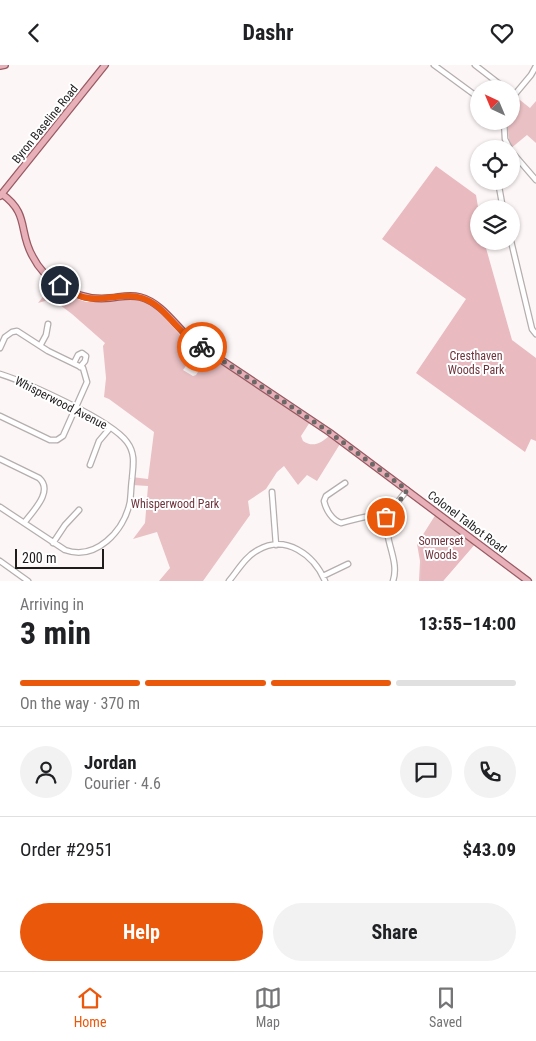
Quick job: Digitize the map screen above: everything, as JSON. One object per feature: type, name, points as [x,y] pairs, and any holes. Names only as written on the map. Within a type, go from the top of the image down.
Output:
[{"type":"main road","points":[[0,66],[5,65]]},
{"type":"main road","name":"Byron Baseline Road","points":[[1,194],[105,65]]},
{"type":"main road","name":"Colonel Talbot Road","points":[[1,194],[13,202],[20,214],[32,256],[43,273],[60,285],[87,298],[101,299],[125,295],[149,300],[161,309],[193,341],[329,432],[528,581]]},
{"type":"street","points":[[434,65],[470,91]]},
{"type":"street","points":[[475,65],[494,80]]},
{"type":"street","points":[[482,71],[487,65]]},
{"type":"street","points":[[520,87],[531,75],[536,66]]},
{"type":"street","points":[[520,162],[536,180]]},
{"type":"street","points":[[513,250],[532,329],[536,335]]},
{"type":"street","points":[[40,346],[46,335],[48,324]]},
{"type":"street","points":[[0,348],[5,337],[17,331],[40,346],[83,368],[87,382],[62,436],[57,441],[50,440],[0,416]]},
{"type":"street","points":[[74,363],[78,355],[82,353],[86,356],[85,361],[80,367]]},
{"type":"street","name":"Whisperwood Avenue","points":[[0,374],[33,387],[99,419],[127,442],[134,459],[130,503],[125,515],[112,535],[98,549],[70,552],[53,543],[0,507]]},
{"type":"street","points":[[90,465],[99,441],[110,427]]},
{"type":"street","points":[[0,459],[44,482],[46,489],[24,523]]},
{"type":"street","points":[[345,483],[326,496],[324,501],[325,508],[334,520],[341,523],[368,516],[388,518]]},
{"type":"street","points":[[392,581],[395,565],[388,530],[388,518],[407,490]]},
{"type":"street","points":[[272,492],[276,545]]},
{"type":"street","points":[[53,543],[79,509]]},
{"type":"street","points":[[229,581],[250,555],[258,549],[276,545],[287,545],[301,550],[314,561],[324,579],[348,564]]},
{"type":"street","points":[[0,561],[28,581]]},
{"type":"street","points":[[516,581],[520,575]]},
{"type":"green space","points":[[520,100],[530,108],[536,101],[536,143],[527,135],[520,141],[509,140],[508,130],[520,130]]},
{"type":"green space","name":"Cresthaven Woods Park","points":[[436,166],[476,195],[477,200],[470,200],[470,250],[487,250],[512,340],[536,358],[536,441],[531,439],[525,452],[416,373],[466,299],[382,239]]},
{"type":"green space","name":"Whisperwood Park","points":[[53,284],[58,292],[86,302],[129,298],[149,303],[157,308],[180,335],[199,348],[183,370],[193,376],[196,375],[203,364],[213,358],[310,422],[301,436],[303,441],[317,444],[329,436],[340,444],[317,481],[307,475],[298,485],[284,466],[277,472],[266,489],[248,501],[250,515],[203,581],[159,581],[170,568],[157,532],[133,539],[145,523],[148,486],[132,485],[132,477],[148,479],[154,432],[104,397],[106,378],[103,346],[105,343],[52,299],[38,303]]},
{"type":"green space","name":"Somerset Woods","points":[[436,514],[475,544],[443,581],[419,581],[420,561],[417,544]]},
{"type":"green space","points":[[421,537],[427,542],[434,563],[439,561],[444,553],[470,542],[475,544],[443,581],[421,581],[422,559],[418,542]]},
{"type":"way so far","points":[[202,347],[329,432],[407,490],[388,518],[386,517]]},
{"type":"route","points":[[60,285],[87,298],[101,299],[125,295],[149,300],[161,309],[182,332],[202,347]]}]
